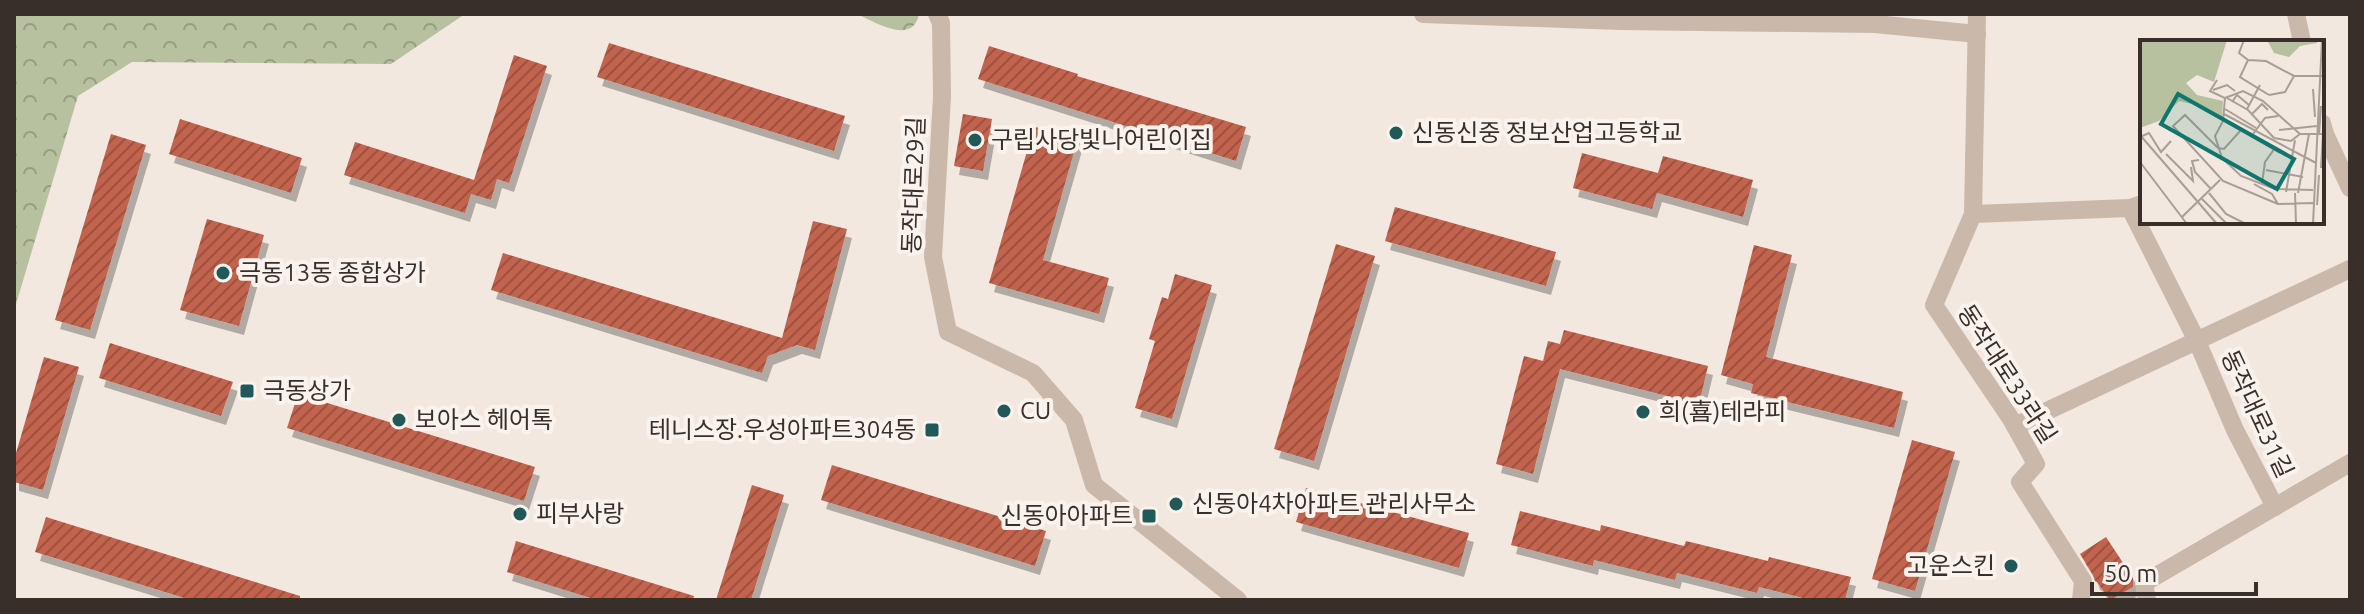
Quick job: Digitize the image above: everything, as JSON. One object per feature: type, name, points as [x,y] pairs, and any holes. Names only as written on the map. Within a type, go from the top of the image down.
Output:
[{"type":"street","name":"동작대로29길","points":[[937,14],[941,23],[942,96],[933,257],[948,332],[1033,373],[1074,420],[1094,485],[1238,600]]},
{"type":"street","points":[[1423,14],[1875,24],[1977,34]]},
{"type":"street","name":"동작대로33라길","points":[[1977,14],[1973,214],[1934,305],[2015,426],[2036,464],[2020,482],[2083,581],[2081,600]]},
{"type":"street","points":[[2296,14],[2302,40]]},
{"type":"street","points":[[2324,132],[2350,188]]},
{"type":"street","points":[[1973,214],[2136,206]]},
{"type":"street","name":"동작대로31길","points":[[2144,224],[2235,430],[2275,507]]},
{"type":"street","name":"동작대로31길","points":[[2015,426],[2350,269]]},
{"type":"street","points":[[2147,600],[2144,583],[2350,463]]},
{"type":"green space","points":[[14,14],[465,14],[391,64],[132,62],[78,96],[14,311]]},
{"type":"green space","points":[[857,14],[919,14],[915,24],[901,30]]},
{"type":"building","points":[[609,43],[845,116],[834,151],[597,77]]},
{"type":"building","points":[[989,46],[1246,127],[1236,161],[978,79]]},
{"type":"building","points":[[514,55],[547,66],[509,183],[497,179],[491,200],[471,194],[465,213],[344,175],[355,142],[474,180]]},
{"type":"building","points":[[963,114],[992,119],[983,171],[954,166]]},
{"type":"building","points":[[180,119],[302,158],[291,193],[169,154]]},
{"type":"building","points":[[1034,127],[1079,135],[1043,260],[1109,278],[1099,314],[989,283]]},
{"type":"building","points":[[111,134],[146,145],[90,330],[55,320]]},
{"type":"building","points":[[1582,153],[1658,173],[1663,156],[1753,180],[1743,217],[1657,193],[1652,209],[1573,188]]},
{"type":"building","points":[[1395,207],[1556,252],[1546,286],[1385,241]]},
{"type":"building","name":"극동13동 종합상가","points":[[207,219],[264,235],[239,326],[180,310]]},
{"type":"building","points":[[813,221],[847,229],[815,350],[797,345],[768,356],[762,373],[491,290],[503,253],[782,338]]},
{"type":"building","points":[[1336,244],[1375,256],[1314,461],[1274,449]]},
{"type":"building","points":[[1754,245],[1792,255],[1766,357],[1903,392],[1894,428],[1751,393],[1753,384],[1721,375]]},
{"type":"building","points":[[1175,274],[1212,285],[1172,419],[1135,408],[1155,341],[1149,339],[1162,297],[1168,299]]},
{"type":"building","points":[[1564,330],[1708,366],[1699,404],[1560,369],[1533,474],[1496,464],[1524,356],[1543,361],[1548,341],[1560,344]]},
{"type":"building","points":[[110,343],[233,382],[221,416],[99,378]]},
{"type":"building","points":[[44,357],[79,367],[43,490],[14,482],[14,460]]},
{"type":"building","points":[[298,394],[535,467],[524,501],[287,428]]},
{"type":"building","points":[[1912,440],[1955,452],[1915,591],[1872,579]]},
{"type":"building","points":[[832,465],[1046,531],[1035,566],[821,500]]},
{"type":"building","points":[[752,485],[784,495],[751,600],[716,600]]},
{"type":"building","points":[[1306,488],[1469,533],[1459,568],[1296,522]]},
{"type":"building","points":[[1520,511],[1600,531],[1601,525],[1684,546],[1686,541],[1851,577],[1845,600],[1811,600],[1759,587],[1757,593],[1677,573],[1675,580],[1594,560],[1593,566],[1511,545]]},
{"type":"building","points":[[46,517],[300,596],[300,600],[191,600],[35,552]]},
{"type":"building","points":[[2106,537],[2133,578],[2133,587],[2110,600],[2080,554]]},
{"type":"building","points":[[516,541],[694,596],[693,600],[597,600],[507,572]]},
{"type":"place","name":"신동신중 정보산업고등학교","points":[[1396,133]]},
{"type":"place","name":"구립사당빛나어린이집","points":[[975,140]]},
{"type":"place","name":"극동13동 종합상가","points":[[223,273]]},
{"type":"place","name":"극동상가","points":[[247,391]]},
{"type":"place","name":"CU","points":[[1004,411]]},
{"type":"place","name":"희(喜)테라피","points":[[1643,412]]},
{"type":"place","name":"보아스 헤어톡","points":[[399,420]]},
{"type":"place","name":"테니스장.우성아파트304동","points":[[932,430]]},
{"type":"place","name":"신동아4차아파트 관리사무소","points":[[1176,504]]},
{"type":"place","name":"피부사랑","points":[[520,514]]},
{"type":"place","name":"신동아아파트","points":[[1149,516]]},
{"type":"place","name":"고운스킨","points":[[2011,566]]}]
